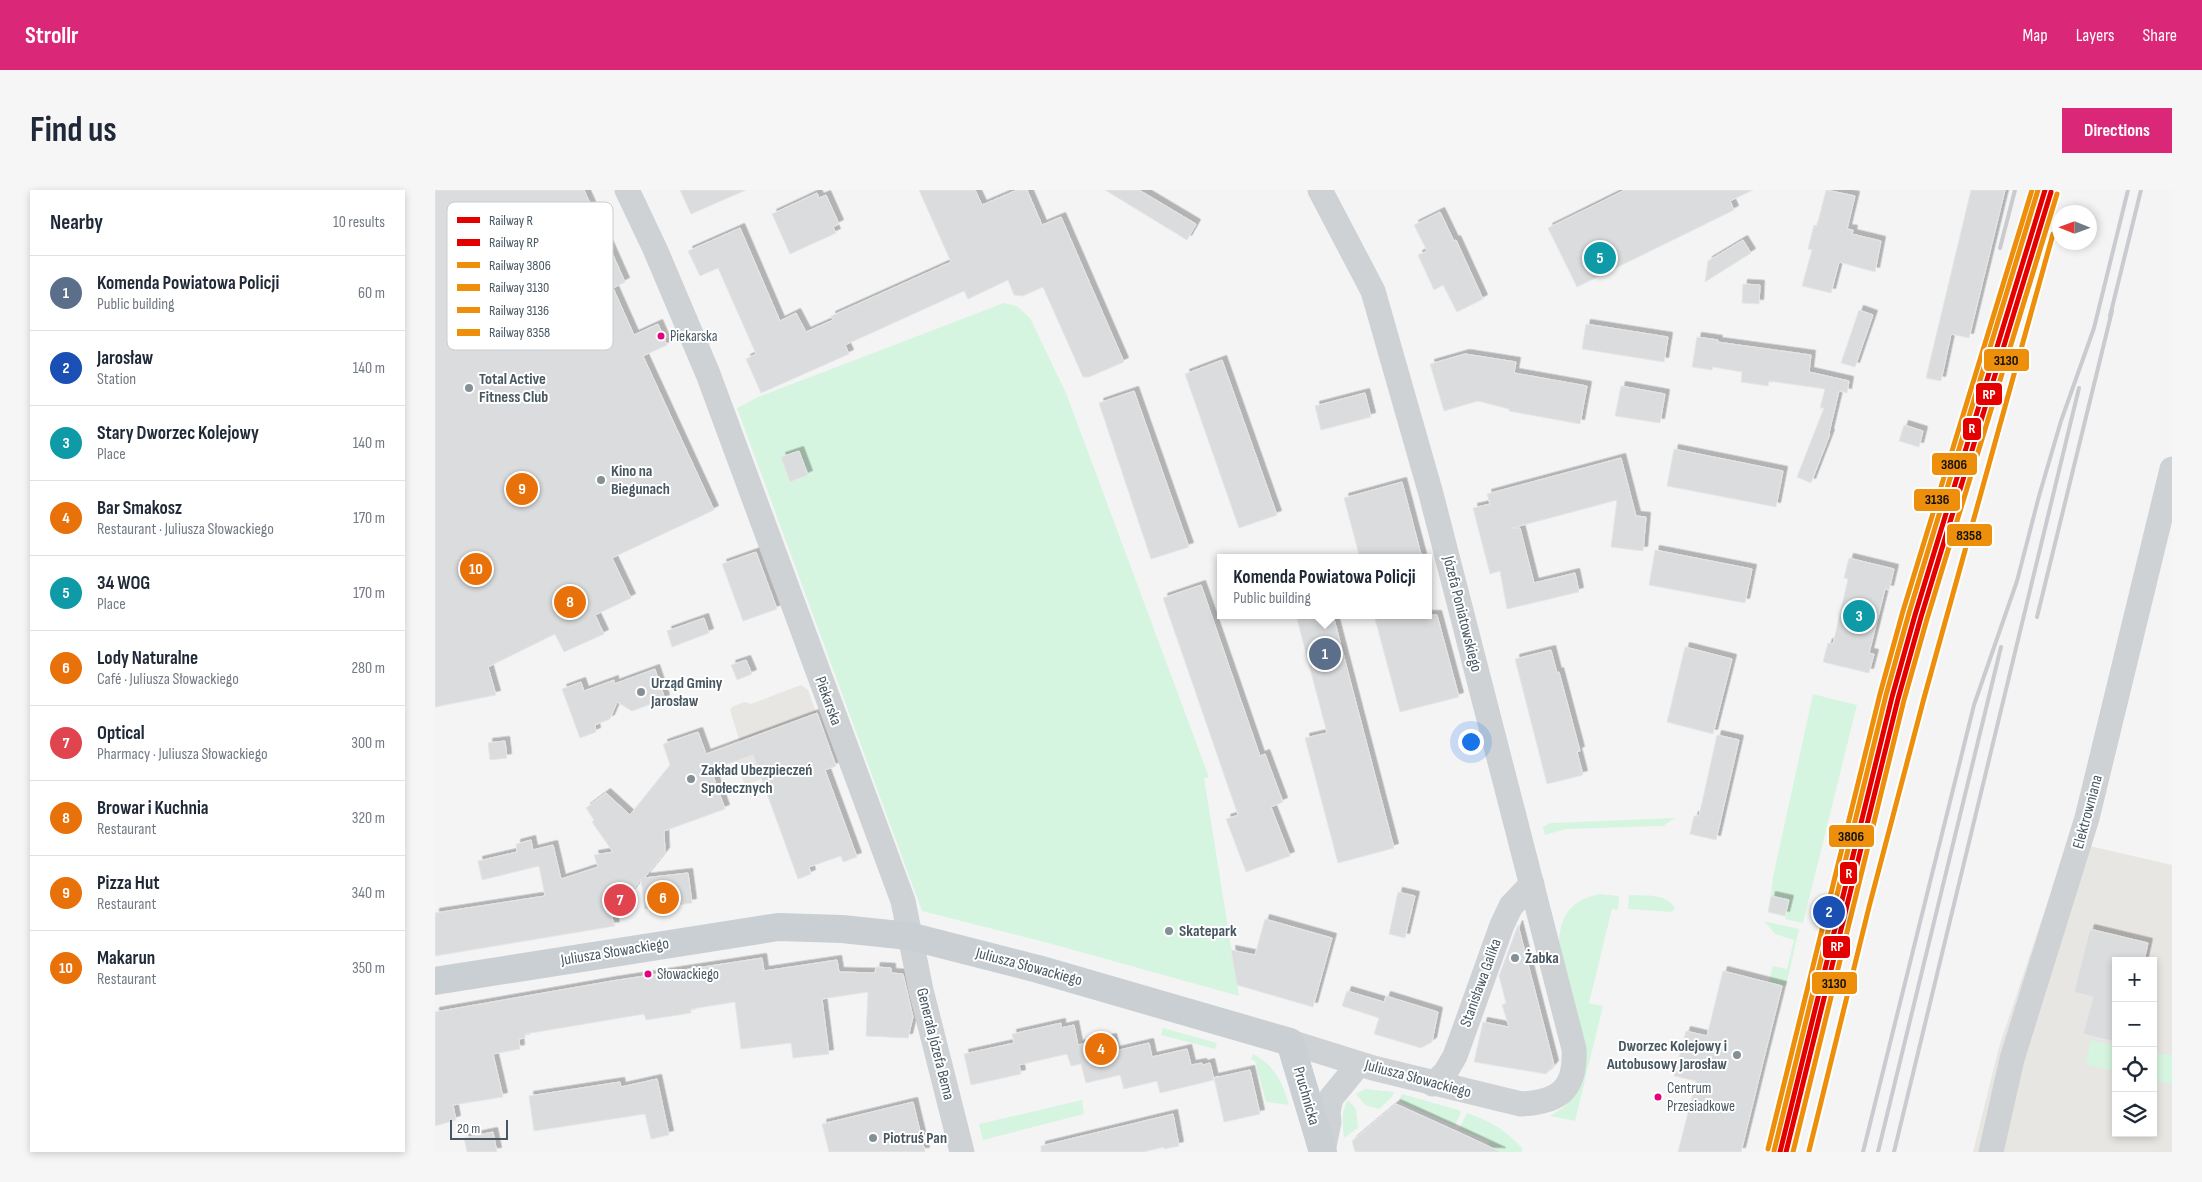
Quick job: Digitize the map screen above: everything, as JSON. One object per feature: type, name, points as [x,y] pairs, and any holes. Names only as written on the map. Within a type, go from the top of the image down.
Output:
[{"type":"main road","name":"Juliusza Słowackiego","points":[[435,981],[778,927],[842,929],[909,936],[1038,969],[1291,1042]]},
{"type":"main road","name":"Pruchnicka","points":[[1291,1042],[1323,1151]]},
{"type":"street","name":"Piekarska","points":[[627,190],[655,249],[709,374],[903,902],[909,936]]},
{"type":"street","name":"Józefa Poniatowskiego","points":[[1323,191],[1373,291],[1431,494],[1574,1048]]},
{"type":"street","name":"Elektrowniana","points":[[1991,1152],[2013,1060],[2087,818],[2172,469]]},
{"type":"street","name":"Stanisława Galika","points":[[1433,1084],[1445,1073],[1455,1056],[1502,925],[1511,906],[1532,884]]},
{"type":"street","name":"Generała Józefa Bema","points":[[909,936],[962,1152]]},
{"type":"street","name":"Juliusza Słowackiego","points":[[1291,1042],[1359,1064],[1433,1084],[1521,1104],[1543,1103],[1557,1097],[1568,1082],[1575,1067],[1574,1048]]},
{"type":"street","name":"Pruchnicka","points":[[1323,1151],[1329,1122],[1328,1112],[1331,1098],[1359,1064]]},
{"type":"shaded area","points":[[801,685],[808,690],[831,753],[745,785],[736,761],[745,758],[730,710],[733,706],[745,702],[751,704]]},
{"type":"shaded area","points":[[2068,841],[2172,865],[2172,1152],[1973,1152],[1999,1047]]},
{"type":"green space","points":[[1004,303],[1017,306],[1030,318],[1066,393],[1209,777],[1204,778],[1239,996],[1041,941],[922,911],[737,408],[758,397]]},
{"type":"green space","points":[[1813,694],[1857,705],[1803,923],[1785,919],[1789,900],[1771,896],[1773,877]]},
{"type":"green space","points":[[1675,818],[1663,826],[1566,829],[1545,835],[1543,827],[1550,823]]},
{"type":"green space","points":[[1599,894],[1619,896],[1618,910],[1612,909],[1589,1003],[1603,1006],[1575,1121],[1550,1116],[1564,1107],[1579,1089],[1559,941],[1562,923],[1569,910],[1581,900]]},
{"type":"green space","points":[[1629,895],[1661,898],[1671,903],[1675,908],[1672,912],[1628,909]]},
{"type":"green space","points":[[1764,921],[1799,929],[1786,986],[1769,982],[1773,966],[1787,969],[1794,940],[1775,934]]},
{"type":"green space","points":[[1163,1028],[1217,1043],[1215,1049],[1161,1035]]},
{"type":"green space","points":[[2091,1040],[2112,1045],[2112,1070],[2086,1064]]},
{"type":"green space","points":[[2157,1053],[2172,1055],[2172,1084],[2157,1081]]},
{"type":"green space","points":[[1253,1054],[1267,1063],[1277,1075],[1289,1105],[1266,1102],[1255,1061],[1251,1059]]},
{"type":"green space","points":[[1366,1089],[1394,1092],[1392,1097],[1379,1109],[1365,1105],[1356,1094]]},
{"type":"green space","points":[[1402,1094],[1458,1110],[1461,1112],[1455,1126],[1404,1104],[1399,1100]]},
{"type":"green space","points":[[1082,1100],[1084,1114],[983,1140],[979,1124]]},
{"type":"green space","points":[[1348,1100],[1356,1109],[1358,1128],[1344,1138],[1343,1114]]},
{"type":"green space","points":[[1467,1113],[1491,1123],[1503,1131],[1522,1148],[1522,1152],[1495,1152],[1488,1147],[1489,1141],[1459,1129]]},
{"type":"building","points":[[435,190],[584,190],[589,202],[447,202],[447,350],[613,350],[613,288],[634,335],[658,324],[667,345],[643,356],[714,510],[612,558],[631,598],[595,615],[604,634],[564,652],[555,634],[488,667],[496,695],[435,707]]},
{"type":"building","points":[[680,190],[746,190],[691,214]]},
{"type":"building","points":[[919,190],[975,190],[982,205],[1017,190],[1027,190],[1042,225],[1061,217],[1124,362],[1089,377],[1083,377],[1043,287],[1023,296],[1014,295],[1008,280],[968,299],[964,291],[845,345],[849,354],[761,393],[746,359],[756,354],[718,268],[700,276],[688,251],[740,228],[780,321],[796,313],[806,332],[833,320],[831,316],[951,262]]},
{"type":"building","points":[[1105,190],[1139,190],[1196,224],[1187,240]]},
{"type":"building","points":[[1625,190],[1753,190],[1730,201],[1734,210],[1577,287],[1548,228]]},
{"type":"building","points":[[1826,190],[1855,196],[1847,229],[1853,230],[1852,234],[1881,241],[1875,272],[1839,262],[1831,293],[1802,286],[1812,250],[1808,249],[1814,225],[1817,226]]},
{"type":"building","points":[[1971,190],[2005,190],[1969,338],[1951,334],[1941,381],[1926,378]]},
{"type":"building","points":[[817,193],[819,198],[826,195],[839,224],[833,227],[836,233],[790,254],[772,214]]},
{"type":"building","points":[[1440,212],[1454,241],[1456,240],[1483,299],[1457,312],[1443,285],[1434,290],[1418,255],[1427,251],[1414,225]]},
{"type":"building","points":[[1743,240],[1751,253],[1705,282],[1708,261]]},
{"type":"building","points":[[613,255],[625,282],[613,288]]},
{"type":"building","points":[[1743,284],[1760,285],[1759,304],[1742,303]]},
{"type":"building","points":[[1859,310],[1873,315],[1855,367],[1841,363]]},
{"type":"building","points":[[1586,324],[1668,337],[1664,362],[1582,349]]},
{"type":"building","points":[[1697,337],[1718,340],[1717,342],[1811,355],[1809,372],[1849,381],[1847,393],[1839,391],[1830,434],[1811,483],[1797,477],[1824,408],[1820,408],[1825,389],[1769,381],[1768,386],[1741,382],[1742,372],[1713,367],[1712,370],[1692,367]]},
{"type":"building","points":[[1465,354],[1516,362],[1514,373],[1587,386],[1580,424],[1509,411],[1509,409],[1478,401],[1444,411],[1430,364]]},
{"type":"building","points":[[1222,360],[1277,515],[1239,528],[1185,374]]},
{"type":"building","points":[[1621,386],[1665,394],[1660,423],[1615,416]]},
{"type":"building","points":[[1134,391],[1189,547],[1151,559],[1099,403]]},
{"type":"building","points":[[1365,393],[1371,417],[1321,430],[1315,406]]},
{"type":"building","points":[[1904,425],[1923,431],[1919,447],[1899,441]]},
{"type":"building","points":[[1674,449],[1783,471],[1776,507],[1667,486]]},
{"type":"building","points":[[799,451],[808,475],[790,482],[781,457]]},
{"type":"building","points":[[1621,458],[1636,516],[1646,517],[1643,551],[1611,547],[1617,500],[1512,528],[1520,528],[1534,583],[1575,573],[1579,592],[1507,609],[1500,571],[1490,574],[1473,508],[1490,504],[1487,494]]},
{"type":"building","points":[[1402,482],[1421,554],[1359,554],[1344,498]]},
{"type":"building","points":[[1655,550],[1752,569],[1745,603],[1649,585]]},
{"type":"building","points":[[756,552],[777,609],[743,621],[722,564]]},
{"type":"building","points":[[1849,558],[1894,569],[1889,590],[1885,589],[1869,653],[1874,654],[1869,673],[1823,662],[1828,643],[1833,644],[1848,579],[1844,578]]},
{"type":"building","points":[[1201,585],[1260,756],[1265,754],[1283,802],[1271,807],[1290,856],[1246,872],[1226,819],[1238,815],[1163,598]]},
{"type":"building","points":[[1432,615],[1437,615],[1459,697],[1400,712],[1375,619],[1432,619]]},
{"type":"building","points":[[704,618],[709,633],[672,647],[667,631]]},
{"type":"building","points":[[1297,619],[1334,619],[1394,848],[1338,863],[1305,738],[1327,733]]},
{"type":"building","points":[[1685,647],[1732,659],[1713,734],[1667,722]]},
{"type":"building","points":[[1551,650],[1557,673],[1559,672],[1580,751],[1577,752],[1583,775],[1547,784],[1515,659]]},
{"type":"building","points":[[746,660],[752,674],[737,680],[731,665]]},
{"type":"building","points":[[655,669],[665,699],[632,711],[617,702],[610,719],[595,725],[596,732],[580,738],[562,689],[581,682],[584,691],[614,680],[614,684]]},
{"type":"building","points":[[817,713],[836,766],[825,770],[857,857],[843,862],[841,856],[809,867],[811,874],[798,879],[753,755],[711,770],[725,809],[664,831],[665,852],[644,878],[688,873],[692,903],[645,909],[641,879],[612,918],[615,926],[435,956],[435,913],[545,896],[539,866],[482,880],[478,861],[517,852],[516,844],[531,840],[533,850],[553,845],[561,879],[598,867],[594,855],[613,852],[592,822],[594,820],[586,808],[606,793],[630,815],[670,765],[663,744],[698,732],[706,754]]},
{"type":"building","points":[[1717,735],[1739,740],[1716,840],[1690,834],[1694,816],[1699,816]]},
{"type":"building","points":[[505,741],[507,758],[490,760],[488,743]]},
{"type":"building","points":[[1398,892],[1415,896],[1405,938],[1389,934]]},
{"type":"building","points":[[1771,896],[1789,900],[1785,916],[1768,912]]},
{"type":"building","points":[[1265,919],[1332,938],[1313,1007],[1237,985],[1231,950],[1255,955]]},
{"type":"building","points":[[1518,925],[1554,1065],[1546,1074],[1474,1062],[1483,1022],[1509,1027],[1502,1005],[1506,1003],[1499,976]]},
{"type":"building","points":[[2090,929],[2148,943],[2145,957],[2112,957],[2112,1041],[2083,1034],[2093,997],[2074,992]]},
{"type":"building","points":[[762,958],[764,971],[837,960],[839,972],[875,973],[876,967],[891,968],[891,973],[903,974],[913,1017],[908,1038],[866,1036],[868,992],[822,999],[829,1054],[793,1058],[791,1043],[741,1049],[735,1002],[691,1009],[691,1013],[646,1020],[644,1014],[525,1034],[525,1038],[519,1039],[520,1049],[493,1054],[503,1097],[453,1105],[456,1120],[435,1126],[435,1012],[612,981]]},
{"type":"building","name":"Dworzec Kolejowy i Autobusowy Jarosław","points":[[1723,971],[1782,986],[1741,1152],[1678,1152],[1696,1081],[1674,1076],[1686,1031],[1707,1036]]},
{"type":"building","points":[[1347,991],[1384,1002],[1386,996],[1438,1012],[1432,1042],[1421,1048],[1374,1034],[1379,1018],[1342,1006]]},
{"type":"building","points":[[1061,1023],[1061,1028],[1074,1025],[1078,1045],[1112,1038],[1115,1051],[1149,1043],[1152,1057],[1187,1049],[1191,1065],[1210,1063],[1214,1080],[1160,1093],[1157,1081],[1124,1089],[1120,1075],[1086,1083],[1081,1064],[1071,1066],[1067,1054],[1019,1065],[1021,1074],[971,1085],[964,1054],[1014,1043],[1012,1034]]},
{"type":"building","points":[[1250,1070],[1260,1114],[1224,1122],[1214,1078]]},
{"type":"building","points":[[657,1079],[669,1135],[651,1139],[645,1114],[534,1131],[529,1096],[620,1082],[621,1087]]},
{"type":"building","name":"Piotruś Pan","points":[[913,1102],[925,1152],[829,1152],[822,1124]]},
{"type":"building","points":[[1396,1104],[1501,1152],[1355,1152],[1352,1141]]},
{"type":"building","points":[[1173,1114],[1179,1146],[1143,1152],[1041,1152],[1041,1146]]},
{"type":"building","points":[[493,1132],[497,1152],[467,1152],[464,1138]]},
{"type":"railway","points":[[2000,248],[2015,190]]},
{"type":"railway","points":[[1863,1152],[1974,705],[2017,581],[2061,421],[2094,328],[2128,190]]},
{"type":"railway","points":[[2110,316],[2141,190]]},
{"type":"railway","points":[[2037,617],[2112,311]]},
{"type":"railway","points":[[1894,1152],[2079,388]]},
{"type":"railway","points":[[1878,1152],[2001,647]]},
{"type":"rail line","name":"3136","points":[[1768,1149],[1880,694],[1903,611],[2032,190]]},
{"type":"rail line","name":"3806","points":[[1774,1151],[1886,695],[1909,613],[2038,190]]},
{"type":"rail line","name":"R","points":[[1780,1152],[1892,697],[1915,615],[2045,190]]},
{"type":"rail line","name":"RP","points":[[1786,1152],[1898,699],[1921,617],[2051,192]]},
{"type":"rail line","name":"3130","points":[[1793,1152],[1904,700],[2057,194]]},
{"type":"rail line","name":"8358","points":[[1809,1151],[1869,907],[1924,698],[2052,238]]},
{"type":"place","name":"34 WOG","points":[[1600,258]]},
{"type":"place","name":"Piekarska","points":[[661,336]]},
{"type":"place","name":"Total Active Fitness Club","points":[[469,388]]},
{"type":"place","name":"Kino na Biegunach","points":[[601,480]]},
{"type":"place","name":"Pizza Hut","points":[[522,489]]},
{"type":"place","name":"Makarun","points":[[476,569]]},
{"type":"place","name":"Browar i Kuchnia","points":[[570,602]]},
{"type":"place","name":"Stary Dworzec Kolejowy","points":[[1859,616]]},
{"type":"place","name":"Komenda Powiatowa Policji","points":[[1325,654]]},
{"type":"place","name":"Urząd Gminy Jarosław","points":[[641,692]]},
{"type":"place","name":"Zakład Ubezpieczeń Społecznych","points":[[691,779]]},
{"type":"place","name":"Lody Naturalne","points":[[663,898]]},
{"type":"place","name":"Optical","points":[[620,900]]},
{"type":"place","name":"Jarosław","points":[[1829,912]]},
{"type":"place","name":"Skatepark","points":[[1169,931]]},
{"type":"place","name":"Żabka","points":[[1515,958]]},
{"type":"place","name":"Słowackiego","points":[[648,974]]},
{"type":"place","name":"Bar Smakosz","points":[[1101,1049]]},
{"type":"place","name":"Dworzec Kolejowy i Autobusowy Jarosław","points":[[1737,1055]]},
{"type":"place","name":"Centrum Przesiadkowe","points":[[1658,1097]]},
{"type":"place","name":"Piotruś Pan","points":[[873,1138]]}]
